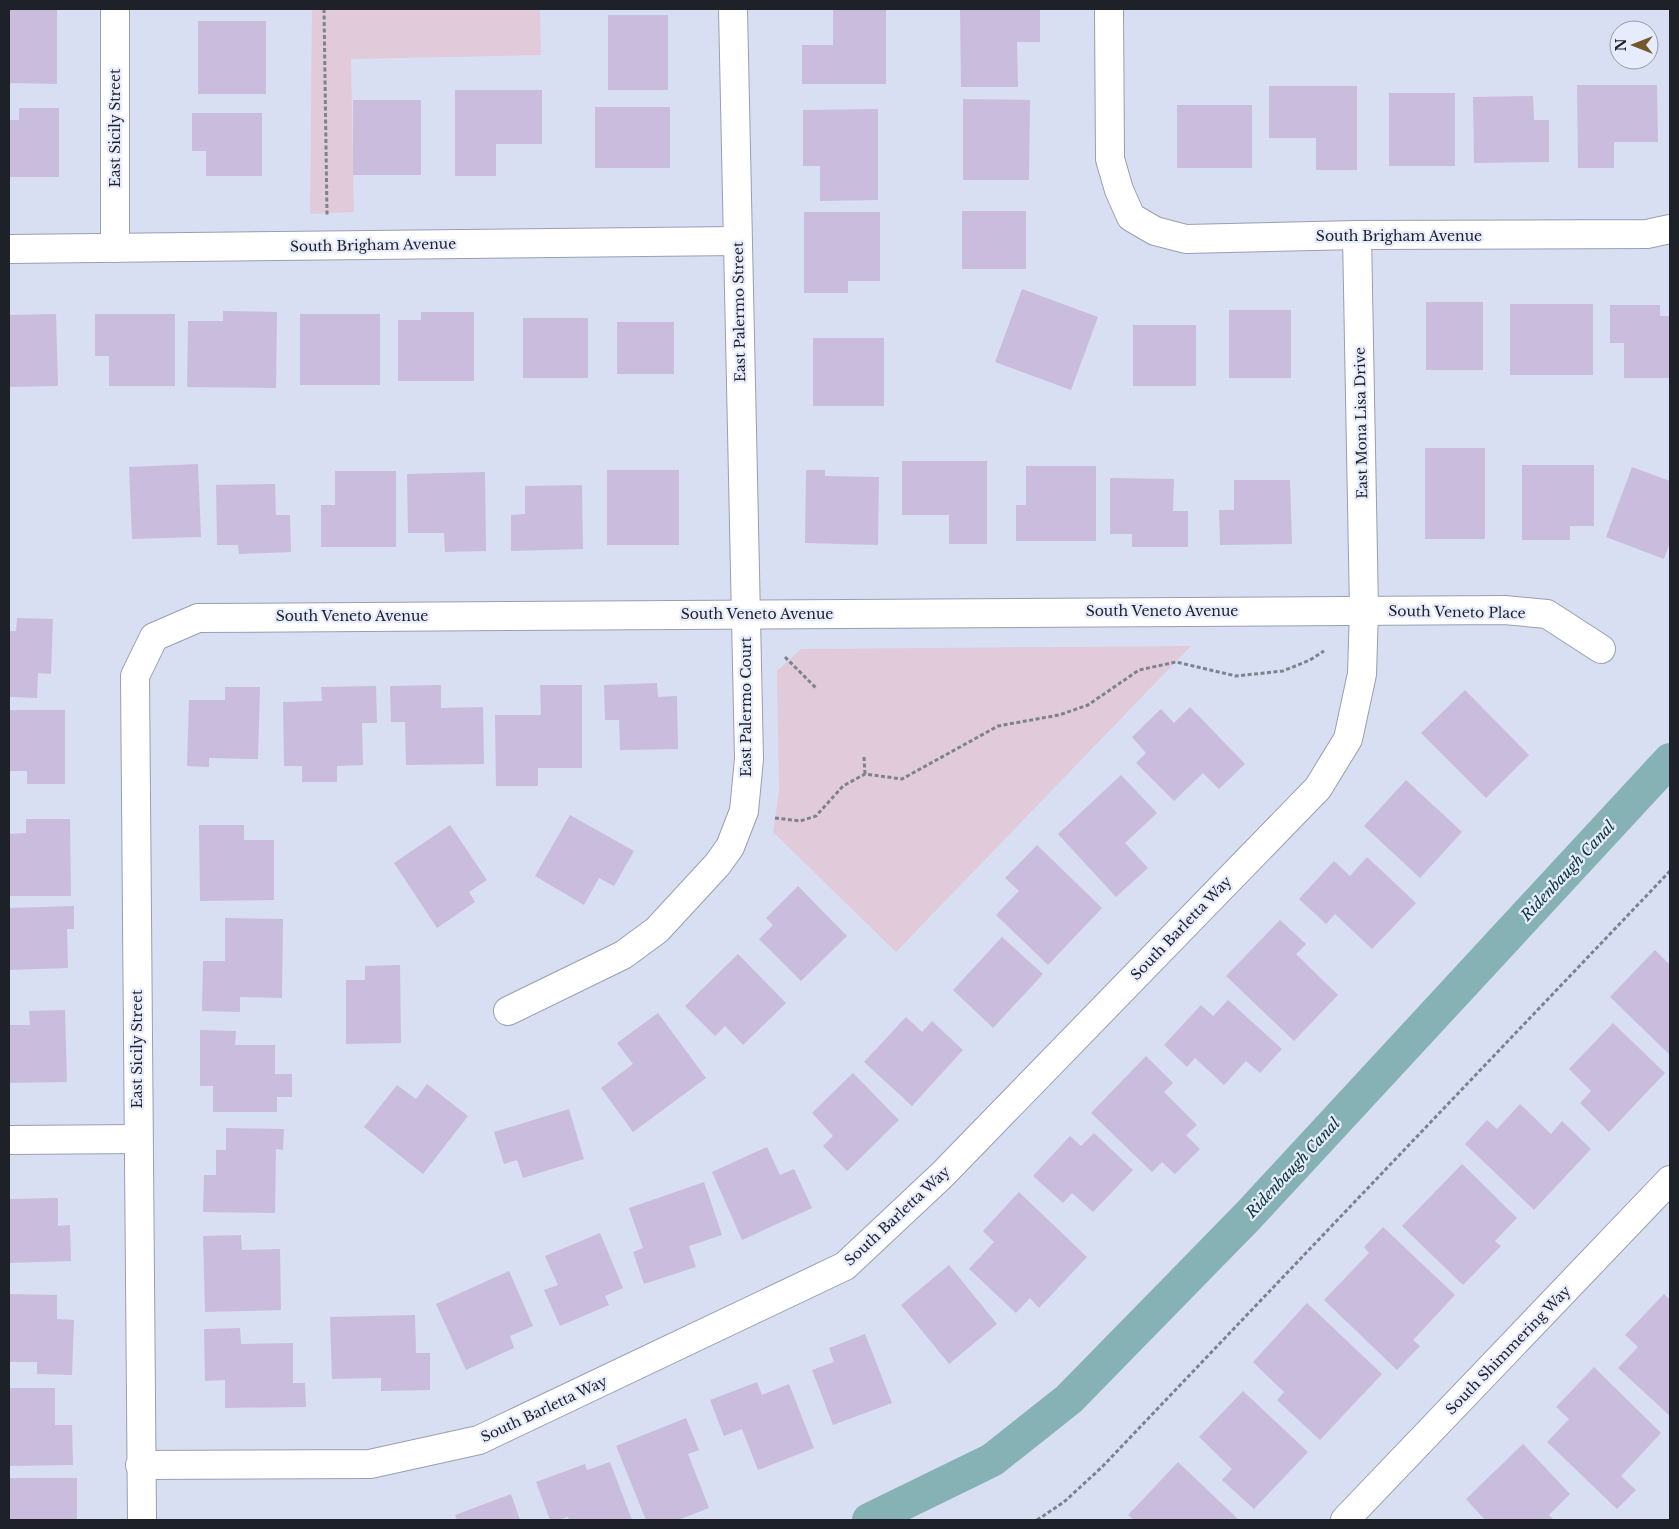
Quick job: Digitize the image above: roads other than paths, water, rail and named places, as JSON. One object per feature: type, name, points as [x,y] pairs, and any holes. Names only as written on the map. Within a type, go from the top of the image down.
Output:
[{"type":"street","name":"East Sicily Street","points":[[115,9],[115,248]]},
{"type":"street","name":"East Palermo Street","points":[[733,9],[746,614]]},
{"type":"street","name":"South Brigham Avenue","points":[[1109,9],[1110,159],[1118,190],[1131,217],[1155,231],[1186,239],[1647,234],[1670,229]]},
{"type":"street","name":"East Mona Lisa Drive","points":[[1357,236],[1364,610]]},
{"type":"street","name":"South Brigham Avenue","points":[[9,249],[737,241]]},
{"type":"street","name":"South Veneto Avenue","points":[[154,637],[198,618],[1364,610]]},
{"type":"street","name":"South Veneto Place","points":[[1364,610],[1504,610],[1547,614],[1601,649]]},
{"type":"street","name":"South Barletta Way","points":[[140,1465],[370,1464],[479,1440],[845,1266],[942,1175],[1318,788],[1348,739],[1362,674],[1364,610]]},
{"type":"street","name":"East Palermo Court","points":[[508,1011],[624,955],[656,930],[717,865],[730,847],[744,811],[749,760],[746,614]]},
{"type":"street","name":"East Sicily Street","points":[[142,1520],[140,1465],[135,676],[154,637]]},
{"type":"street","points":[[9,1140],[138,1139]]},
{"type":"street","name":"South Shimmering Way","points":[[1345,1520],[1670,1180]]},
{"type":"waterway","name":"Ridenbaugh Canal","points":[[869,1520],[992,1460],[1069,1399],[1248,1216],[1670,760]]}]
